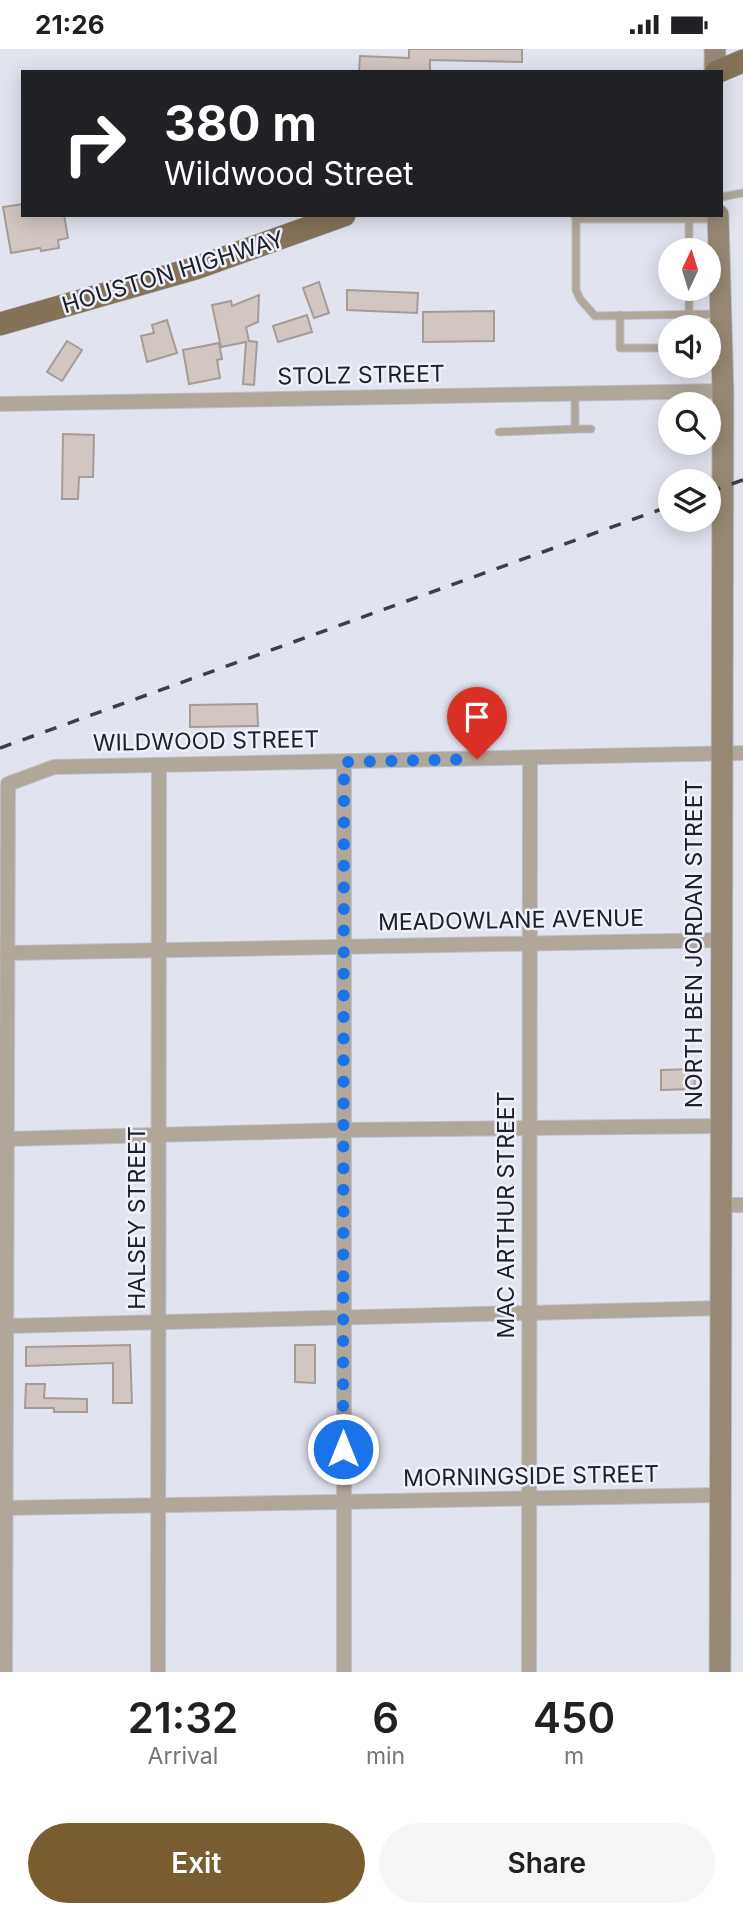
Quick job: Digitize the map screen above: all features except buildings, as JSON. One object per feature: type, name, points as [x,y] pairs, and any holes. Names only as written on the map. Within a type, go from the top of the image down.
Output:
[{"type":"main road","points":[[721,70],[743,61]]},
{"type":"main road","name":"HOUSTON HIGHWAY","points":[[0,324],[196,268],[338,217]]},
{"type":"street","points":[[715,49],[716,70]]},
{"type":"street","name":"NORTH BEN JORDAN STREET","points":[[718,217],[723,391],[721,1126],[733,1205],[722,1308],[720,1672]]},
{"type":"street","name":"STOLZ STREET","points":[[0,404],[723,391]]},
{"type":"street","name":"WILDWOOD STREET","points":[[4,813],[8,784],[54,767],[743,753]]},
{"type":"street","name":"MAC ARTHUR STREET","points":[[529,1672],[530,758]]},
{"type":"street","points":[[344,762],[344,1672]]},
{"type":"street","name":"HALSEY STREET","points":[[158,1672],[159,765]]},
{"type":"street","points":[[4,813],[8,1139],[3,1508],[5,1672]]},
{"type":"street","name":"MEADOWLANE AVENUE","points":[[7,953],[722,940]]},
{"type":"street","points":[[8,1139],[344,1130],[721,1126]]},
{"type":"street","points":[[6,1326],[722,1308]]},
{"type":"street","name":"MORNINGSIDE STREET","points":[[3,1508],[721,1495]]},
{"type":"lane","points":[[723,197],[743,193]]},
{"type":"lane","points":[[658,315],[595,316],[580,299],[576,290],[575,217],[718,217]]},
{"type":"lane","points":[[689,217],[689,238]]},
{"type":"lane","points":[[689,301],[689,315],[721,314]]},
{"type":"lane","points":[[620,315],[620,348],[658,348]]},
{"type":"lane","points":[[575,394],[575,429]]},
{"type":"lane","points":[[499,432],[592,429]]},
{"type":"railway","points":[[721,488],[743,480]]},
{"type":"railway","points":[[0,748],[658,510]]},
{"type":"route","points":[[343,1449],[344,762],[477,759]]}]
